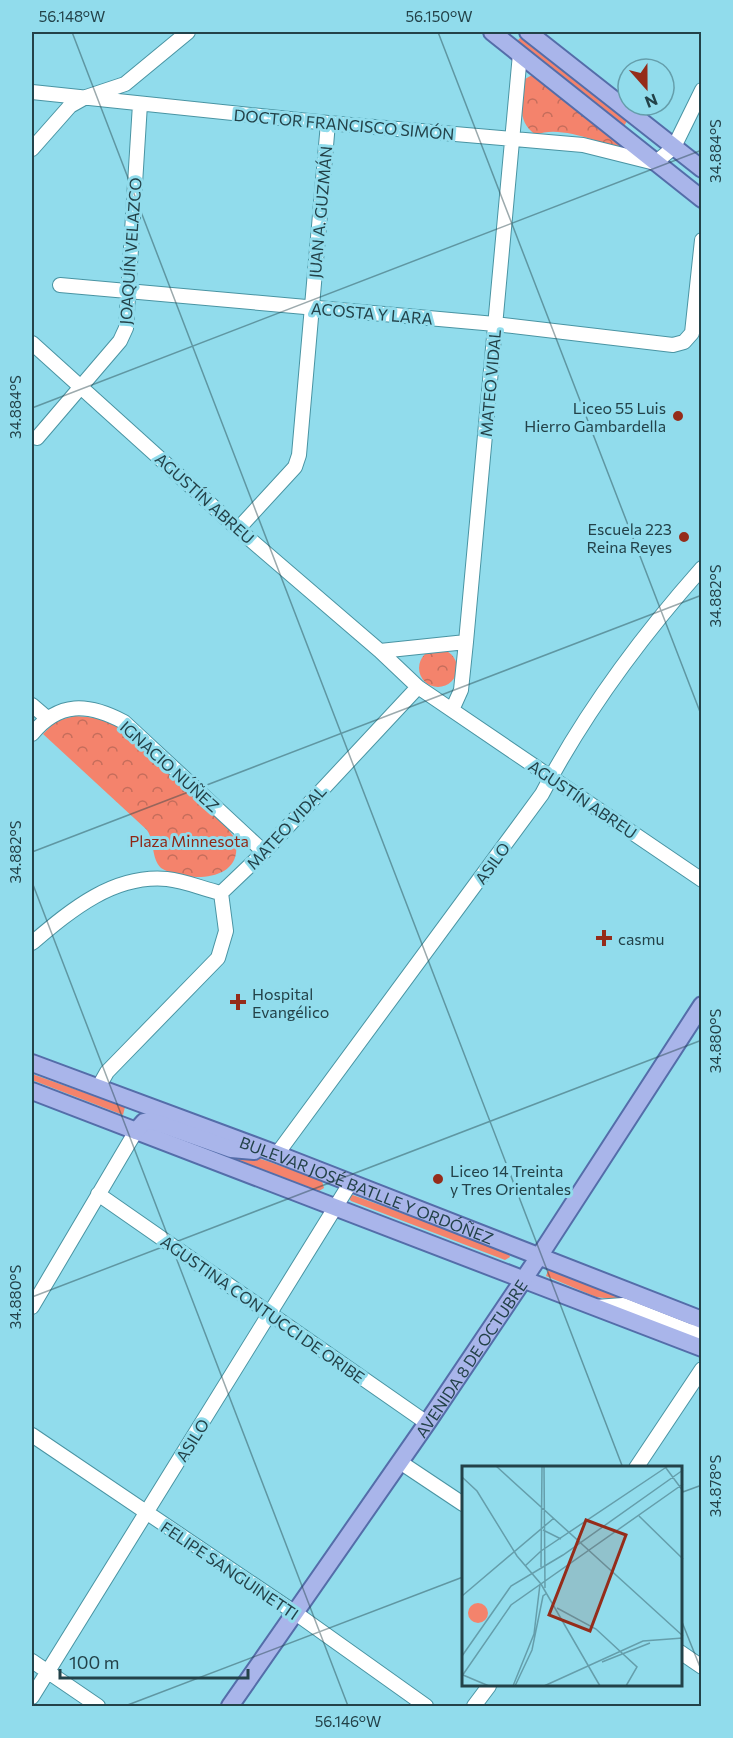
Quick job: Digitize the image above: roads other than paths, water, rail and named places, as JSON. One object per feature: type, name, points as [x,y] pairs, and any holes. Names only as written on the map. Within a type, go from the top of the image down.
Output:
[{"type":"main road","points":[[492,32],[702,199]]},
{"type":"main road","points":[[528,32],[702,169]]},
{"type":"main road","name":"AVENIDA 8 DE OCTUBRE","points":[[230,1707],[427,1424],[702,1005]]},
{"type":"main road","name":"BULEVAR JOSÉ BATLLE Y ORDÓÑEZ","points":[[32,1063],[351,1182],[702,1320]]},
{"type":"main road","name":"BULEVAR JOSÉ BATLLE Y ORDÓÑEZ","points":[[32,1091],[702,1348]]},
{"type":"main road","points":[[136,1131],[144,1122],[152,1121],[236,1151],[272,1152]]},
{"type":"street","points":[[32,149],[60,115],[86,97],[125,84],[188,32]]},
{"type":"street","name":"MATEO VIDAL","points":[[452,710],[461,690],[466,642],[520,54]]},
{"type":"street","points":[[125,84],[140,104]]},
{"type":"street","points":[[655,163],[674,147],[702,90]]},
{"type":"street","name":"DOCTOR FRANCISCO SIMÓN","points":[[32,92],[328,123],[583,145],[655,163]]},
{"type":"street","name":"JOAQUÍN VELAZCO","points":[[37,438],[123,336],[126,328],[140,104]]},
{"type":"street","name":"JUAN A. GUZMÁN","points":[[238,529],[295,467],[299,455],[328,123]]},
{"type":"street","name":"ACOSTA Y LARA","points":[[60,285],[495,324],[673,345],[684,342],[692,333],[702,240]]},
{"type":"street","name":"AGUSTÍN ABREU","points":[[32,344],[418,687],[702,880]]},
{"type":"street","name":"ASILO","points":[[272,1152],[542,794],[583,722],[627,658],[702,568]]},
{"type":"street","points":[[380,651],[466,642]]},
{"type":"street","name":"MATEO VIDAL","points":[[221,893],[264,852],[418,687]]},
{"type":"street","points":[[32,705],[45,717],[32,734]]},
{"type":"street","name":"IGNACIO NÚÑEZ","points":[[45,717],[57,712],[82,709],[109,714],[124,722],[264,852]]},
{"type":"street","points":[[32,943],[63,915],[117,886],[140,880],[167,879],[221,893],[226,931],[218,958],[107,1072],[98,1088]]},
{"type":"street","points":[[32,1307],[136,1131]]},
{"type":"street","name":"ASILO","points":[[32,1697],[272,1314],[351,1182]]},
{"type":"street","name":"AGUSTINA CONTUCCI DE ORIBE","points":[[98,1194],[427,1424]]},
{"type":"street","name":"BULEVAR JOSÉ BATLLE Y ORDÓÑEZ","points":[[596,1307],[623,1305],[689,1331],[702,1333]]},
{"type":"street","points":[[637,1466],[702,1369]]},
{"type":"street","name":"FELIPE SANGUINETTI","points":[[32,1435],[294,1612],[426,1707]]},
{"type":"street","points":[[400,1462],[462,1503]]},
{"type":"street","points":[[682,1653],[702,1667]]},
{"type":"street","points":[[32,1661],[98,1707]]},
{"type":"street","points":[[474,1707],[488,1687]]},
{"type":"place","name":"Liceo 55 Luis Hierro Gambardella","points":[[678,416]]},
{"type":"place","name":"Escuela 223 Reina Reyes","points":[[684,537]]},
{"type":"place","name":"casmu","points":[[604,938]]},
{"type":"place","name":"Hospital Evangélico","points":[[238,1002]]},
{"type":"place","name":"Liceo 14 Treinta y Tres Orientales","points":[[438,1179]]},
{"type":"park label","name":"Plaza Minnesota","points":[[189,840]]}]
